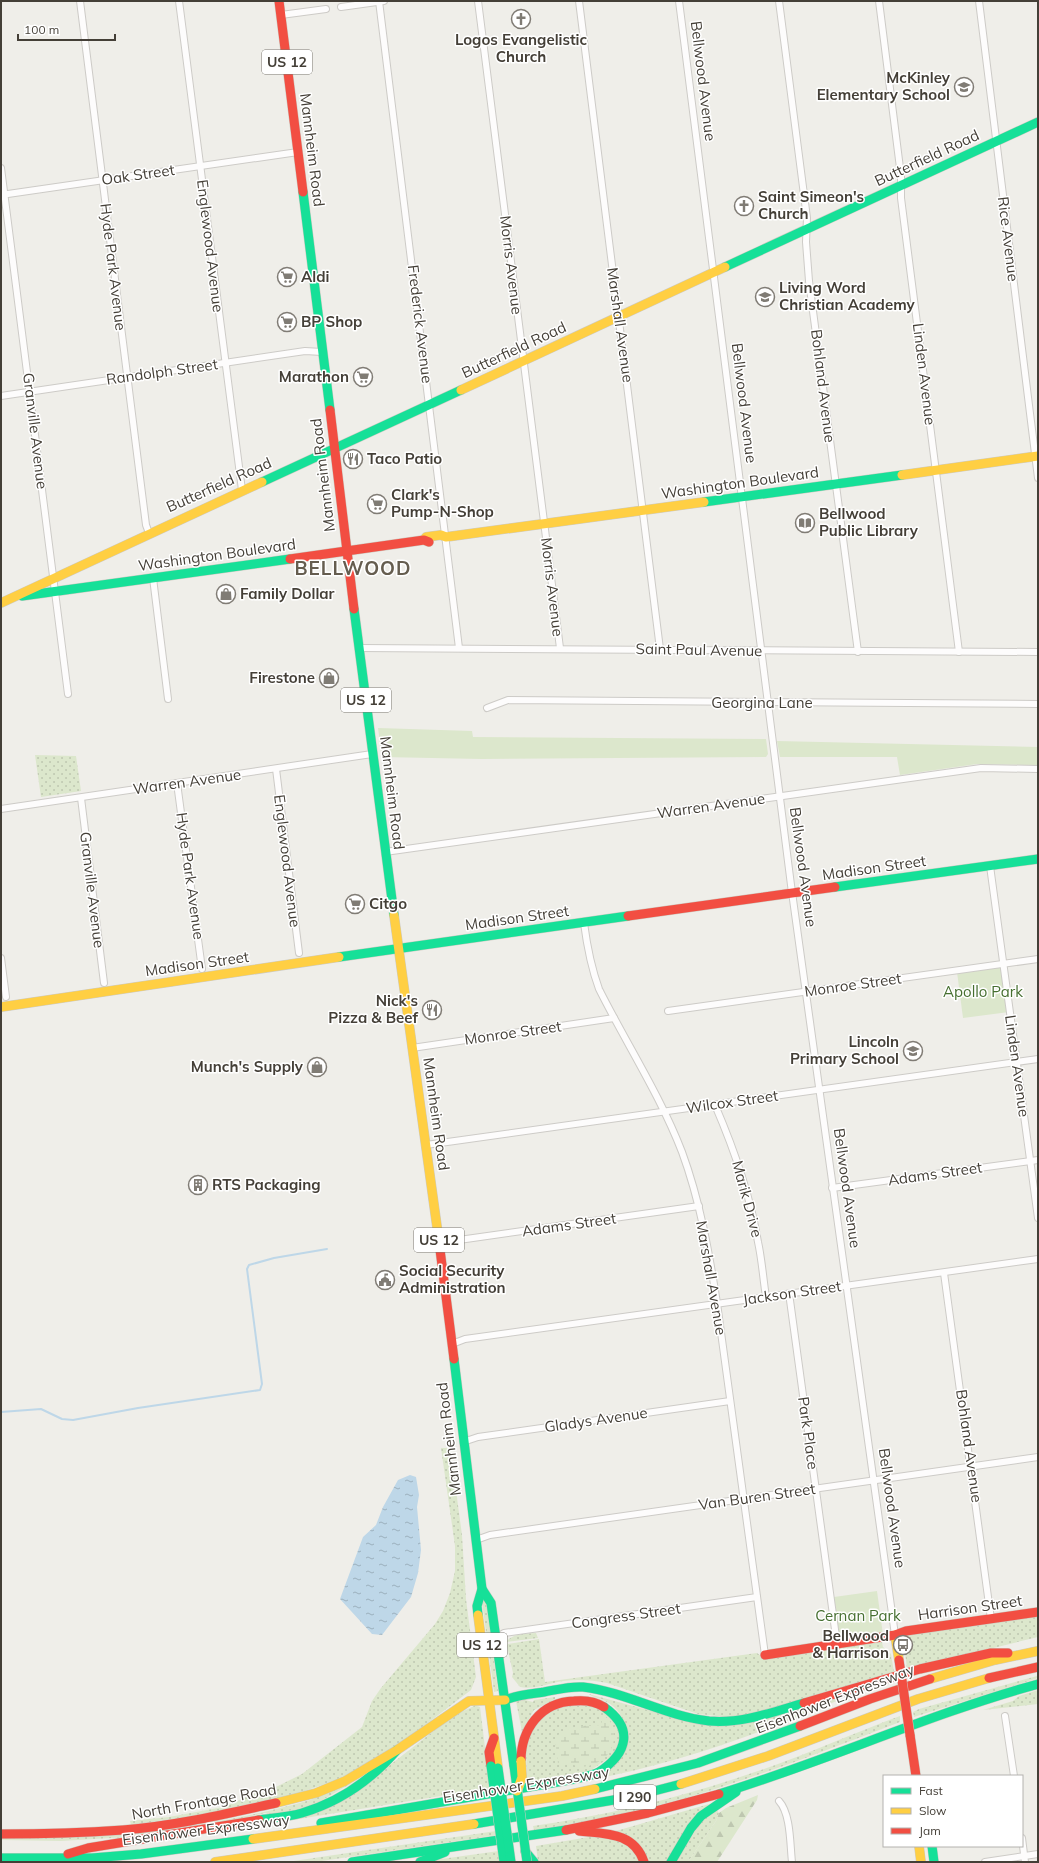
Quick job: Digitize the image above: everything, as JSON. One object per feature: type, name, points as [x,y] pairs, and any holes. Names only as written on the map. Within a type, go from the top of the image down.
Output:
[{"type":"main road","name":"Mannheim Road","points":[[279,1],[346,551],[398,949],[440,1247],[482,1588],[477,1606],[494,1738],[489,1752],[494,1767]]},
{"type":"main road","name":"Butterfield Road","points":[[1,603],[149,532],[334,449],[713,272],[901,187],[1038,122]]},
{"type":"main road","name":"Washington Boulevard","points":[[13,597],[424,540],[428,542],[443,541],[446,537],[1037,456]]},
{"type":"main road","name":"Madison Street","points":[[1,1007],[398,949],[1038,859]]},
{"type":"main road","name":"Mannheim Road","points":[[482,1588],[492,1603],[505,1700],[517,1764]]},
{"type":"main road","name":"Harrison Street","points":[[765,1655],[895,1635],[906,1631],[1038,1612]]},
{"type":"main road","name":"Bellwood Avenue","points":[[895,1635],[916,1775]]},
{"type":"main road","name":"Eisenhower Expressway","points":[[1,1858],[51,1859],[142,1854],[562,1796],[656,1775],[742,1749],[906,1686],[1038,1650]]},
{"type":"main road","name":"North Frontage Road","points":[[1,1834],[53,1834],[116,1831],[231,1814],[316,1793],[345,1781],[397,1750],[469,1701],[490,1702],[505,1700],[514,1696],[575,1687],[588,1687],[609,1692],[687,1717],[709,1721],[730,1722],[754,1718],[891,1677],[991,1652],[1021,1654]]},
{"type":"main road","name":"Eisenhower Expressway","points":[[215,1862],[487,1822],[631,1797],[694,1781],[768,1756],[918,1699],[1001,1674],[1038,1666]]},
{"type":"main road","points":[[352,1862],[569,1830],[632,1817],[744,1786],[917,1722],[1038,1684]]},
{"type":"main road","points":[[295,1833],[320,1823],[575,1779],[597,1772],[617,1757],[623,1747],[624,1729],[620,1719],[602,1705],[578,1700],[558,1703],[541,1712],[532,1721],[525,1736],[517,1764],[522,1777],[517,1791],[527,1862]]},
{"type":"main road","points":[[51,1859],[88,1848],[301,1813],[322,1806],[350,1790],[388,1762],[397,1750]]},
{"type":"main road","points":[[494,1767],[504,1862]]},
{"type":"main road","points":[[494,1767],[511,1862]]},
{"type":"main road","points":[[671,1862],[691,1828],[701,1816],[744,1786]]},
{"type":"main road","points":[[569,1830],[614,1835],[625,1838],[638,1848],[644,1862]]},
{"type":"main road","points":[[420,1862],[436,1857],[457,1847]]},
{"type":"main road","points":[[919,1847],[921,1862]]},
{"type":"main road","points":[[932,1847],[934,1862]]},
{"type":"main road","points":[[525,1851],[534,1862]]},
{"type":"street","name":"Hyde Park Avenue","points":[[80,1],[146,525],[149,532]]},
{"type":"street","name":"Englewood Avenue","points":[[179,1],[242,490]]},
{"type":"street","points":[[341,7],[380,1]]},
{"type":"street","name":"Frederick Avenue","points":[[380,1],[459,648]]},
{"type":"street","name":"Morris Avenue","points":[[478,1],[560,648]]},
{"type":"street","name":"Marshall Avenue","points":[[578,1],[644,510],[660,649]]},
{"type":"street","name":"Bellwood Avenue","points":[[679,1],[780,796],[832,1188],[895,1635]]},
{"type":"street","name":"Bohland Avenue","points":[[779,1],[806,218],[806,242],[810,281],[858,652]]},
{"type":"street","name":"Linden Avenue","points":[[879,1],[901,176],[902,205],[959,652]]},
{"type":"street","name":"Rice Avenue","points":[[979,1],[1037,456],[1038,478]]},
{"type":"street","points":[[281,15],[326,9]]},
{"type":"street","name":"Oak Street","points":[[3,195],[298,152]]},
{"type":"street","name":"Granville Avenue","points":[[1,168],[3,195],[68,694]]},
{"type":"street","name":"Randolph Street","points":[[1,396],[305,351],[322,352]]},
{"type":"street","points":[[153,578],[168,700]]},
{"type":"street","name":"Saint Paul Avenue","points":[[359,648],[1038,652]]},
{"type":"street","name":"Georgina Lane","points":[[487,708],[508,700],[1038,704]]},
{"type":"street","name":"Warren Avenue","points":[[1,809],[372,754]]},
{"type":"street","name":"Warren Avenue","points":[[385,852],[981,768],[1038,769]]},
{"type":"street","name":"Englewood Avenue","points":[[276,769],[299,953]]},
{"type":"street","name":"Hyde Park Avenue","points":[[177,783],[202,970]]},
{"type":"street","name":"Granville Avenue","points":[[81,798],[104,983]]},
{"type":"street","name":"Linden Avenue","points":[[990,866],[1038,1218]]},
{"type":"street","name":"Marshall Avenue","points":[[584,923],[592,971],[614,1018],[681,1150],[699,1206],[710,1257],[717,1304],[765,1655]]},
{"type":"street","points":[[1,958],[6,997]]},
{"type":"street","name":"Monroe Street","points":[[668,1011],[1038,959]]},
{"type":"street","name":"Monroe Street","points":[[412,1048],[614,1018]]},
{"type":"street","name":"Wilcox Street","points":[[426,1145],[1038,1059]]},
{"type":"street","name":"Marik Drive","points":[[715,1105],[733,1148],[748,1196],[758,1242],[766,1296]]},
{"type":"street","name":"Adams Street","points":[[832,1188],[1038,1160]]},
{"type":"street","name":"Adams Street","points":[[440,1247],[452,1241],[699,1206]]},
{"type":"street","name":"Jackson Street","points":[[452,1344],[465,1339],[1038,1259]]},
{"type":"street","name":"Bohland Avenue","points":[[944,1273],[972,1467],[991,1619]]},
{"type":"street","name":"Park Place","points":[[789,1293],[838,1644]]},
{"type":"street","name":"Gladys Avenue","points":[[463,1442],[487,1435],[730,1401]]},
{"type":"street","name":"Van Buren Street","points":[[476,1540],[490,1534],[1038,1457]]},
{"type":"street","name":"Congress Street","points":[[496,1638],[504,1633],[757,1597]]},
{"type":"street","points":[[1005,1716],[1014,1775]]},
{"type":"street","points":[[779,1801],[783,1805],[786,1815],[792,1862]]},
{"type":"street","points":[[1023,1845],[1025,1859]]},
{"type":"street","points":[[985,1862],[1025,1859],[1038,1854]]},
{"type":"green space","points":[[378,728],[472,731],[473,737],[766,739],[768,754],[766,757],[482,759],[382,757]]},
{"type":"green space","points":[[777,741],[1038,747],[1038,765],[977,764],[900,775],[897,757],[780,757]]},
{"type":"green space","points":[[35,755],[76,756],[81,791],[41,797]]},
{"type":"green space","name":"Apollo Park","points":[[1003,965],[1009,1012],[963,1018],[957,972]]},
{"type":"green space","points":[[441,1448],[447,1448],[451,1453],[462,1535],[466,1599],[476,1677],[471,1690],[395,1748],[337,1780],[287,1797],[217,1812],[131,1825],[130,1821],[169,1817],[223,1807],[260,1791],[262,1794],[302,1774],[362,1727],[372,1701],[381,1688],[435,1624],[443,1611],[450,1593],[455,1571],[455,1546]]},
{"type":"green space","name":"Cernan Park","points":[[877,1591],[883,1635],[840,1641],[834,1597]]},
{"type":"green space","points":[[486,1601],[498,1691],[494,1692],[482,1602]]},
{"type":"green space","points":[[1038,1616],[1038,1637],[907,1669],[905,1652],[907,1645],[905,1638],[911,1634]]},
{"type":"green space","points":[[536,1633],[538,1638],[506,1642],[516,1635]]},
{"type":"green space","points":[[539,1639],[545,1682],[757,1653],[764,1658],[882,1642],[883,1647],[891,1654],[894,1672],[759,1713],[726,1717],[698,1714],[607,1683],[596,1681],[569,1680],[536,1687],[520,1687],[512,1677],[513,1673],[507,1646],[508,1644]]},
{"type":"green space","points":[[1037,1676],[1038,1678],[914,1717],[913,1712],[919,1709]]},
{"type":"green space","points":[[1038,1690],[1038,1704],[983,1710],[1013,1701],[1019,1696]]},
{"type":"green space","points":[[589,1694],[699,1724],[838,1698],[839,1700],[714,1748],[650,1767],[584,1781],[621,1758],[624,1732],[624,1725],[619,1712],[605,1701]]},
{"type":"green space","points":[[555,1697],[555,1699],[534,1710],[522,1732],[516,1701],[525,1700],[533,1702],[534,1700]]},
{"type":"green space","points":[[474,1705],[480,1707],[490,1788],[200,1835],[298,1818],[363,1786],[453,1716]]},
{"type":"green space","points":[[560,1706],[592,1706],[611,1715],[620,1731],[619,1743],[613,1755],[590,1771],[527,1782],[526,1749],[533,1723]]},
{"type":"green space","points":[[603,1715],[611,1722],[614,1733],[614,1741],[609,1753],[599,1762],[586,1767],[578,1768],[573,1764],[558,1764],[555,1738],[570,1728],[601,1725]]},
{"type":"green space","points":[[900,1716],[900,1722],[783,1766],[712,1790],[668,1803],[624,1813],[534,1830],[533,1826],[618,1811],[728,1781],[773,1766]]},
{"type":"green space","points":[[352,1783],[312,1806],[270,1815],[265,1813],[128,1837],[61,1841],[1,1840],[1,1838],[79,1837],[118,1834],[195,1825],[272,1810],[310,1800]]},
{"type":"green space","points":[[758,1795],[757,1800],[717,1862],[688,1862],[716,1821],[719,1813],[726,1808]]},
{"type":"green space","points":[[709,1804],[667,1862],[647,1862],[616,1831]]},
{"type":"green space","points":[[716,1809],[719,1813],[716,1821],[688,1862],[676,1862],[700,1823]]},
{"type":"green space","points":[[496,1831],[497,1835],[315,1862],[287,1862]]},
{"type":"green space","points":[[589,1837],[604,1838],[625,1845],[636,1855],[639,1862],[538,1862],[536,1846]]},
{"type":"green space","points":[[499,1851],[500,1862],[429,1862],[434,1860]]},
{"type":"water","points":[[410,1475],[416,1477],[419,1495],[417,1507],[421,1550],[418,1573],[411,1597],[382,1635],[372,1634],[340,1599],[363,1537],[376,1525],[383,1507],[398,1480]]},
{"type":"waterway","points":[[1,1412],[41,1409],[62,1419],[73,1420],[138,1408],[260,1390],[262,1384],[247,1269],[249,1265],[274,1258],[327,1249]]},
{"type":"traffic: fast","points":[[725,267],[1038,122]]},
{"type":"traffic: fast","points":[[303,192],[330,410]]},
{"type":"traffic: fast","points":[[262,482],[461,390]]},
{"type":"traffic: fast","points":[[704,502],[902,475]]},
{"type":"traffic: fast","points":[[22,596],[290,559]]},
{"type":"traffic: fast","points":[[354,609],[394,915]]},
{"type":"traffic: fast","points":[[835,887],[1038,859]]},
{"type":"traffic: fast","points":[[339,957],[628,916]]},
{"type":"traffic: fast","points":[[454,1359],[482,1589],[477,1606],[478,1615]]},
{"type":"traffic: fast","points":[[482,1589],[491,1603],[514,1766]]},
{"type":"traffic: fast","points":[[719,1794],[799,1767],[957,1709],[1038,1684]]},
{"type":"traffic: fast","points":[[505,1700],[524,1695],[583,1687],[615,1694],[677,1714],[709,1721],[733,1721],[745,1719],[804,1703]]},
{"type":"traffic: fast","points":[[321,1823],[575,1779],[599,1772],[609,1765],[616,1757],[624,1740],[620,1723],[614,1715],[604,1707]]},
{"type":"traffic: fast","points":[[595,1789],[698,1763],[800,1726]]},
{"type":"traffic: fast","points":[[259,1820],[302,1813],[329,1803],[366,1780],[397,1750]]},
{"type":"traffic: fast","points":[[491,1766],[504,1862]]},
{"type":"traffic: fast","points":[[514,1766],[527,1862]]},
{"type":"traffic: fast","points":[[498,1768],[511,1862]]},
{"type":"traffic: fast","points":[[474,1824],[631,1797],[681,1784]]},
{"type":"traffic: fast","points":[[671,1862],[691,1828],[701,1816],[736,1792]]},
{"type":"traffic: fast","points":[[352,1862],[566,1830]]},
{"type":"traffic: fast","points":[[1,1858],[92,1858],[141,1854],[253,1839]]},
{"type":"traffic: fast","points":[[932,1847],[934,1862]]},
{"type":"traffic: fast","points":[[525,1851],[534,1862]]},
{"type":"traffic: fast","points":[[420,1862],[445,1852]]},
{"type":"traffic: slow","points":[[461,390],[725,267]]},
{"type":"traffic: slow","points":[[902,475],[1038,456]]},
{"type":"traffic: slow","points":[[1,603],[262,482]]},
{"type":"traffic: slow","points":[[424,540],[426,537],[441,535],[446,537],[704,502]]},
{"type":"traffic: slow","points":[[394,915],[438,1234]]},
{"type":"traffic: slow","points":[[1,1007],[339,957]]},
{"type":"traffic: slow","points":[[478,1615],[498,1768]]},
{"type":"traffic: slow","points":[[895,1635],[899,1660]]},
{"type":"traffic: slow","points":[[930,1679],[995,1660],[1038,1651]]},
{"type":"traffic: slow","points":[[681,1784],[768,1756],[918,1699],[989,1678]]},
{"type":"traffic: slow","points":[[276,1803],[316,1793],[345,1781],[397,1750],[469,1701],[505,1700]]},
{"type":"traffic: slow","points":[[517,1791],[522,1777],[521,1761]]},
{"type":"traffic: slow","points":[[253,1839],[562,1796],[595,1789]]},
{"type":"traffic: slow","points":[[215,1862],[474,1824]]},
{"type":"traffic: slow","points":[[919,1847],[921,1862]]},
{"type":"traffic: jam","points":[[279,1],[303,192]]},
{"type":"traffic: jam","points":[[330,410],[354,609]]},
{"type":"traffic: jam","points":[[290,559],[424,540],[429,542]]},
{"type":"traffic: jam","points":[[628,916],[835,887]]},
{"type":"traffic: jam","points":[[438,1234],[454,1359]]},
{"type":"traffic: jam","points":[[765,1655],[895,1635],[906,1631],[1038,1612]]},
{"type":"traffic: jam","points":[[804,1703],[920,1669],[991,1653],[1008,1653]]},
{"type":"traffic: jam","points":[[899,1660],[910,1735]]},
{"type":"traffic: jam","points":[[989,1678],[1038,1667]]},
{"type":"traffic: jam","points":[[800,1726],[870,1699],[930,1679]]},
{"type":"traffic: jam","points":[[521,1761],[522,1749],[529,1728],[535,1719],[552,1706],[574,1701],[589,1701],[604,1707]]},
{"type":"traffic: jam","points":[[910,1735],[916,1775]]},
{"type":"traffic: jam","points":[[491,1766],[489,1752],[494,1738]]},
{"type":"traffic: jam","points":[[566,1830],[648,1813],[719,1794]]},
{"type":"traffic: jam","points":[[1,1834],[77,1833],[161,1826],[276,1803]]},
{"type":"traffic: jam","points":[[68,1854],[88,1848],[259,1820]]},
{"type":"traffic: jam","points":[[579,1831],[618,1836],[633,1845],[639,1852],[644,1862]]},
{"type":"place","name":"Logos Evangelistic Church","points":[[521,19]]},
{"type":"place","name":"McKinley Elementary School","points":[[964,87]]},
{"type":"place","name":"Saint Simeon's Church","points":[[744,206]]},
{"type":"place","name":"Aldi","points":[[287,277]]},
{"type":"place","name":"Living Word Christian Academy","points":[[765,297]]},
{"type":"place","name":"BP Shop","points":[[287,322]]},
{"type":"place","name":"Marathon","points":[[363,377]]},
{"type":"place","name":"Taco Patio","points":[[353,459]]},
{"type":"place","name":"Clark's Pump-N-Shop","points":[[377,504]]},
{"type":"place","name":"Bellwood Public Library","points":[[805,523]]},
{"type":"place","name":"Family Dollar","points":[[226,594]]},
{"type":"place","name":"Firestone","points":[[329,678]]},
{"type":"place","name":"Citgo","points":[[355,904]]},
{"type":"place","name":"Nick's Pizza & Beef","points":[[432,1010]]},
{"type":"place","name":"Lincoln Primary School","points":[[913,1051]]},
{"type":"place","name":"Munch's Supply","points":[[317,1067]]},
{"type":"place","name":"RTS Packaging","points":[[198,1185]]},
{"type":"place","name":"Social Security Administration","points":[[385,1280]]},
{"type":"place","name":"Bellwood & Harrison","points":[[903,1645]]},
{"type":"district","name":"BELLWOOD","points":[[353,568]]}]
